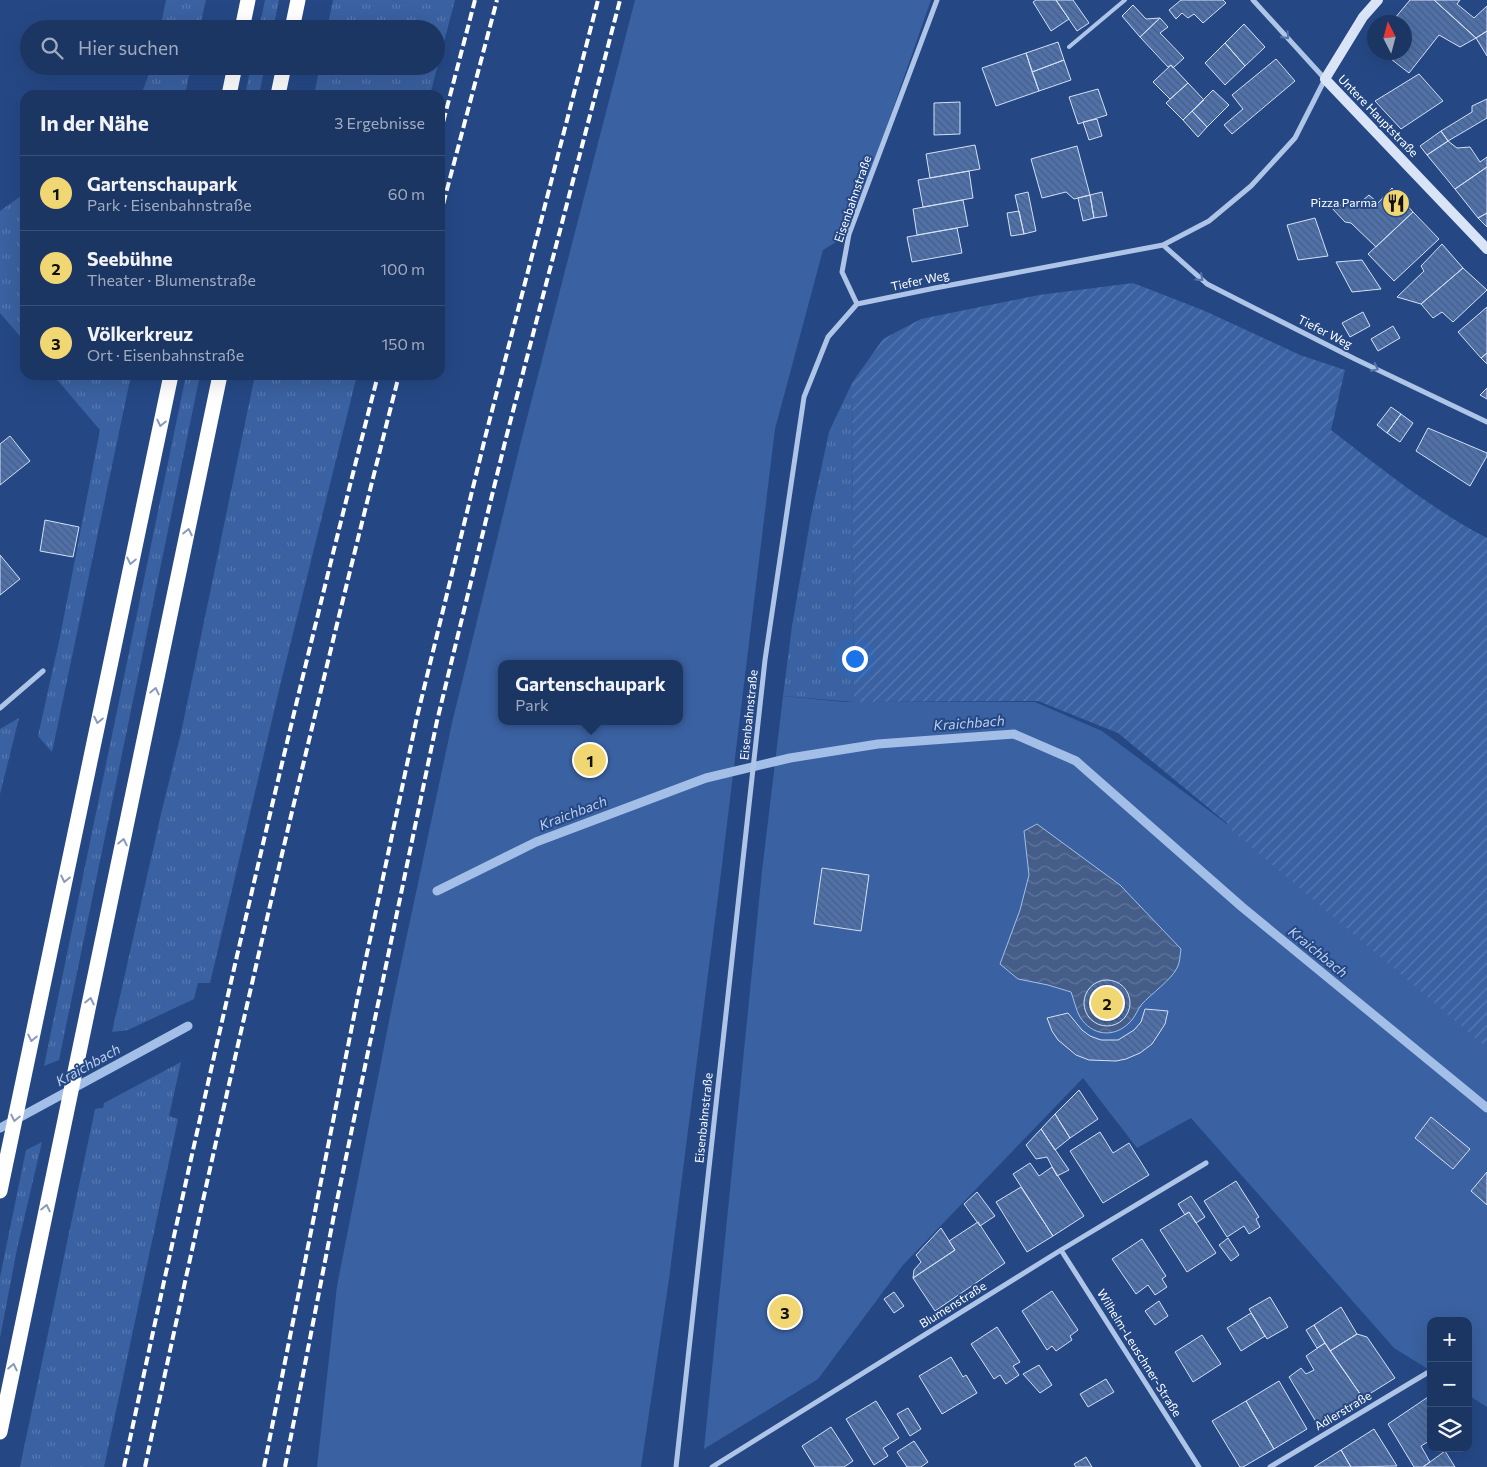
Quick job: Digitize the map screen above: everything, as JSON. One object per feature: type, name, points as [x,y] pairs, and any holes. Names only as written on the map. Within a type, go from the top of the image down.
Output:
[{"type":"highway","points":[[244,20],[248,0]]},
{"type":"highway","points":[[294,20],[298,4]]},
{"type":"highway","points":[[230,90],[233,75]]},
{"type":"highway","points":[[279,90],[282,75]]},
{"type":"highway","points":[[0,1191],[170,380]]},
{"type":"highway","points":[[0,1432],[219,380]]},
{"type":"main road","points":[[1325,79],[1363,17],[1378,0]]},
{"type":"main road","name":"Untere Hauptstraße","points":[[1325,79],[1487,249]]},
{"type":"street","name":"Eisenbahnstraße","points":[[676,1467],[765,660],[804,397],[828,337],[857,304],[842,272],[849,234],[936,0]]},
{"type":"street","name":"Untere Hauptstraße","points":[[1253,0],[1325,79]]},
{"type":"street","name":"Tiefer Weg","points":[[857,304],[1164,245],[1209,221],[1251,186],[1295,138],[1325,79]]},
{"type":"street","name":"Tiefer Weg","points":[[1164,245],[1207,284],[1487,422]]},
{"type":"street","points":[[0,708],[43,671]]},
{"type":"street","name":"Blumenstraße","points":[[712,1467],[1061,1250],[1206,1163]]},
{"type":"street","name":"Wilhelm-Leuschner-Straße","points":[[1061,1250],[1199,1467]]},
{"type":"street","name":"Adlerstraße","points":[[1270,1467],[1426,1373]]},
{"type":"lane","points":[[1069,47],[1125,0]]},
{"type":"green space","points":[[166,0],[206,0],[201,20],[162,20]]},
{"type":"green space","points":[[265,0],[279,0],[275,20],[261,20]]},
{"type":"green space","points":[[333,0],[455,0],[445,38],[445,20],[329,20]]},
{"type":"green space","points":[[635,0],[931,0],[849,234],[823,250],[775,429],[669,1279],[641,1467],[317,1467],[337,1286],[393,1001],[452,723],[521,441]]},
{"type":"green space","points":[[149,75],[189,75],[186,90],[143,90]]},
{"type":"green space","points":[[249,75],[263,75],[260,90],[246,90]]},
{"type":"green space","points":[[318,75],[435,75],[431,90],[315,90]]},
{"type":"green space","points":[[20,197],[20,336],[0,313],[0,211]]},
{"type":"green space","points":[[1133,283],[1205,311],[1300,355],[1345,370],[1331,430],[1426,501],[1487,538],[1487,1048],[1227,826],[1228,824],[1118,733],[1038,701],[854,702],[852,383],[883,339],[921,319],[1039,295]]},
{"type":"green space","points":[[57,380],[130,380],[52,752],[38,736],[60,637],[100,430]]},
{"type":"green space","points":[[185,380],[199,380],[59,1060],[44,1066]]},
{"type":"green space","points":[[254,380],[356,380],[280,686],[210,983],[198,983],[194,999],[128,1030],[112,1032],[181,733]]},
{"type":"green space","points":[[852,383],[854,702],[783,696],[792,626],[811,516],[829,432]]},
{"type":"green space","points":[[783,696],[845,702],[1035,702],[1102,731],[1235,830],[1487,1047],[1487,1407],[1472,1398],[1472,1317],[1427,1317],[1427,1369],[1394,1348],[1191,1118],[1137,1148],[1083,1078],[903,1265],[818,1379],[704,1449],[762,871]]},
{"type":"green space","points":[[19,718],[0,794],[0,729]]},
{"type":"green space","points":[[181,1062],[169,1116],[178,1119],[104,1467],[20,1467],[95,1109],[103,1108],[104,1103]]},
{"type":"green space","points":[[42,1142],[17,1249],[0,1338],[0,1277],[26,1150]]},
{"type":"water","points":[[1037,824],[1120,885],[1181,949],[1179,964],[1174,972],[1142,1004],[1131,1021],[1117,1031],[1103,1033],[1085,1023],[1080,1017],[1071,992],[1018,979],[1000,964],[1020,910],[1029,875],[1024,831]]},
{"type":"building","points":[[1036,0],[1056,0],[1069,19],[1051,31],[1033,2]]},
{"type":"building","points":[[1056,0],[1073,0],[1089,23],[1077,31]]},
{"type":"building","points":[[1181,0],[1223,0],[1226,3],[1203,23],[1194,14],[1188,18],[1182,13],[1176,19],[1169,10]]},
{"type":"building","points":[[1410,0],[1434,0],[1476,38],[1460,47],[1439,35],[1409,73],[1392,60],[1412,60],[1412,15],[1398,15]]},
{"type":"building","points":[[1434,0],[1460,0],[1457,4],[1474,18],[1487,6],[1487,31],[1476,38]]},
{"type":"building","points":[[1133,5],[1146,19],[1160,18],[1140,37],[1122,16]]},
{"type":"building","points":[[1160,18],[1168,27],[1160,33],[1184,58],[1173,68],[1171,65],[1168,67],[1140,37]]},
{"type":"building","points":[[1244,24],[1265,47],[1245,66],[1225,43]]},
{"type":"building","points":[[1487,31],[1487,56],[1476,38]]},
{"type":"building","points":[[1058,42],[1064,60],[1032,72],[1026,53]]},
{"type":"building","points":[[1225,43],[1245,66],[1225,85],[1205,63]]},
{"type":"building","points":[[1026,53],[1039,91],[996,106],[982,68]]},
{"type":"building","points":[[1276,59],[1295,81],[1232,134],[1224,125],[1243,109],[1232,95]]},
{"type":"building","points":[[1064,60],[1071,80],[1039,91],[1032,72]]},
{"type":"building","points":[[1171,65],[1188,83],[1170,99],[1153,82]]},
{"type":"building","points":[[1419,74],[1443,101],[1401,129],[1375,101]]},
{"type":"building","points":[[1188,83],[1204,100],[1183,120],[1166,103]]},
{"type":"building","points":[[1098,89],[1107,115],[1078,124],[1069,97]]},
{"type":"building","points":[[1213,90],[1229,105],[1207,127],[1192,111]]},
{"type":"building","points":[[1487,99],[1487,118],[1448,141],[1441,131],[1472,112],[1472,106]]},
{"type":"building","points":[[960,102],[960,134],[934,135],[934,103]]},
{"type":"building","points":[[1192,111],[1207,127],[1198,137],[1183,120]]},
{"type":"building","points":[[1097,119],[1102,136],[1089,140],[1083,122]]},
{"type":"building","points":[[1441,131],[1448,141],[1427,155],[1420,146]]},
{"type":"building","points":[[1448,141],[1457,148],[1470,147],[1480,162],[1487,157],[1487,167],[1455,189],[1427,155]]},
{"type":"building","points":[[975,145],[980,169],[930,178],[926,154]]},
{"type":"building","points":[[1077,146],[1090,195],[1074,199],[1066,192],[1042,198],[1031,159]]},
{"type":"building","points":[[1487,167],[1487,213],[1478,218],[1455,189]]},
{"type":"building","points":[[969,171],[973,198],[923,207],[918,180]]},
{"type":"building","points":[[1392,188],[1413,212],[1376,247],[1351,223],[1345,222],[1331,207],[1362,201],[1369,195],[1378,203]]},
{"type":"building","points":[[1028,192],[1036,231],[1024,234],[1015,195]]},
{"type":"building","points":[[1102,192],[1107,216],[1094,218],[1090,195]]},
{"type":"building","points":[[1090,195],[1094,218],[1083,221],[1078,198]]},
{"type":"building","points":[[963,200],[968,226],[917,235],[913,209]]},
{"type":"building","points":[[1019,211],[1024,234],[1011,236],[1007,213]]},
{"type":"building","points":[[1413,212],[1439,239],[1394,281],[1368,254]]},
{"type":"building","points":[[1487,213],[1487,227],[1478,218]]},
{"type":"building","points":[[1315,218],[1328,256],[1298,260],[1287,225]]},
{"type":"building","points":[[957,228],[962,253],[912,262],[907,237]]},
{"type":"building","points":[[1442,244],[1463,268],[1421,304],[1397,297],[1424,271],[1421,266]]},
{"type":"building","points":[[1362,260],[1381,289],[1352,292],[1336,262]]},
{"type":"building","points":[[1463,268],[1487,290],[1453,322],[1442,312],[1433,318],[1421,304]]},
{"type":"building","points":[[1487,307],[1487,353],[1481,358],[1458,332]]},
{"type":"building","points":[[1363,312],[1370,326],[1350,337],[1342,323]]},
{"type":"building","points":[[1393,326],[1400,338],[1378,351],[1371,339]]},
{"type":"building","points":[[1487,353],[1487,364],[1481,358]]},
{"type":"building","points":[[1487,388],[1487,399],[1480,395]]},
{"type":"building","points":[[1391,407],[1401,414],[1387,433],[1377,425]]},
{"type":"building","points":[[1401,414],[1413,423],[1400,442],[1387,433]]},
{"type":"building","points":[[1428,428],[1487,453],[1470,486],[1416,451]]},
{"type":"building","points":[[10,436],[30,461],[0,485],[0,444]]},
{"type":"building","points":[[45,520],[79,527],[73,557],[40,551]]},
{"type":"building","points":[[0,555],[20,579],[0,595]]},
{"type":"building","points":[[822,868],[869,875],[861,931],[814,924]]},
{"type":"building","points":[[1107,980],[1120,984],[1126,990],[1130,1003],[1126,1016],[1120,1022],[1107,1026],[1094,1022],[1088,1016],[1084,1003],[1088,990],[1094,984]]},
{"type":"building","points":[[1145,1009],[1168,1011],[1165,1024],[1152,1044],[1140,1053],[1116,1061],[1089,1060],[1076,1055],[1058,1040],[1047,1018],[1068,1013],[1082,1030],[1090,1036],[1101,1040],[1118,1040],[1134,1030],[1141,1022]]},
{"type":"building","points":[[1079,1090],[1098,1119],[1070,1138],[1055,1114]]},
{"type":"building","points":[[1055,1114],[1070,1138],[1055,1150],[1041,1129]]},
{"type":"building","points":[[1431,1117],[1470,1149],[1453,1169],[1415,1138]]},
{"type":"building","points":[[1041,1129],[1069,1170],[1057,1176],[1047,1157],[1036,1159],[1026,1145]]},
{"type":"building","points":[[1100,1132],[1113,1153],[1129,1143],[1149,1175],[1103,1203],[1070,1151]]},
{"type":"building","points":[[1030,1163],[1039,1176],[1052,1167],[1084,1216],[1053,1236],[1013,1174]]},
{"type":"building","points":[[1487,1172],[1487,1205],[1471,1191]]},
{"type":"building","points":[[1236,1181],[1259,1217],[1256,1219],[1260,1227],[1249,1234],[1244,1226],[1227,1237],[1204,1201]]},
{"type":"building","points":[[1021,1187],[1053,1236],[1027,1252],[996,1202]]},
{"type":"building","points":[[977,1192],[995,1216],[980,1226],[964,1204]]},
{"type":"building","points":[[1191,1196],[1205,1217],[1196,1223],[1189,1212],[1185,1215],[1178,1204]]},
{"type":"building","points":[[1189,1212],[1216,1253],[1187,1272],[1160,1230]]},
{"type":"building","points":[[978,1222],[1005,1263],[935,1311],[913,1278],[955,1250],[949,1241]]},
{"type":"building","points":[[941,1228],[955,1250],[913,1278],[914,1270],[921,1262],[916,1255]]},
{"type":"building","points":[[1228,1238],[1239,1255],[1231,1261],[1219,1245]]},
{"type":"building","points":[[1142,1239],[1166,1276],[1162,1279],[1167,1287],[1155,1295],[1148,1285],[1136,1294],[1112,1259]]},
{"type":"building","points":[[1052,1291],[1078,1330],[1070,1336],[1072,1340],[1056,1351],[1052,1346],[1047,1350],[1022,1311]]},
{"type":"building","points":[[894,1292],[904,1306],[894,1313],[884,1299]]},
{"type":"building","points":[[1270,1297],[1288,1327],[1267,1339],[1249,1309]]},
{"type":"building","points":[[1159,1301],[1168,1316],[1155,1325],[1145,1311]]},
{"type":"building","points":[[1341,1307],[1357,1334],[1330,1351],[1314,1325]]},
{"type":"building","points":[[1251,1313],[1265,1336],[1241,1351],[1227,1328]]},
{"type":"building","points":[[1314,1325],[1325,1343],[1317,1348],[1306,1330]]},
{"type":"building","points":[[997,1327],[1020,1362],[1013,1366],[1019,1375],[1006,1384],[1000,1375],[994,1379],[971,1344]]},
{"type":"building","points":[[1357,1334],[1367,1337],[1395,1378],[1363,1398],[1330,1351]]},
{"type":"building","points":[[1202,1335],[1221,1364],[1193,1382],[1175,1352]]},
{"type":"building","points":[[1325,1343],[1363,1398],[1318,1425],[1289,1377],[1301,1368],[1306,1374],[1314,1370],[1306,1356]]},
{"type":"building","points":[[951,1357],[963,1377],[966,1375],[977,1393],[942,1414],[919,1376]]},
{"type":"building","points":[[1039,1365],[1052,1385],[1040,1393],[1023,1374]]},
{"type":"building","points":[[1106,1379],[1114,1392],[1088,1407],[1080,1394]]},
{"type":"building","points":[[1279,1381],[1307,1429],[1274,1449],[1246,1401]]},
{"type":"building","points":[[1427,1398],[1427,1442],[1421,1446],[1430,1462],[1423,1467],[1414,1467],[1388,1424]]},
{"type":"building","points":[[876,1401],[899,1438],[883,1448],[888,1456],[874,1465],[846,1419]]},
{"type":"building","points":[[1246,1401],[1274,1449],[1240,1467],[1212,1421]]},
{"type":"building","points":[[908,1408],[921,1429],[910,1436],[897,1414]]},
{"type":"building","points":[[831,1427],[853,1461],[844,1467],[815,1467],[802,1446]]},
{"type":"building","points":[[1374,1429],[1397,1466],[1351,1467],[1341,1450]]},
{"type":"building","points":[[914,1441],[928,1462],[921,1467],[907,1467],[897,1452]]},
{"type":"building","points":[[1341,1450],[1351,1467],[1314,1467]]},
{"type":"building","points":[[1446,1452],[1455,1467],[1423,1467]]},
{"type":"building","points":[[1086,1457],[1092,1467],[1076,1467],[1074,1464]]},
{"type":"waterway","name":"Kraichbach","points":[[437,891],[536,842],[706,778],[790,758],[878,744],[1014,734],[1076,761],[1242,907],[1487,1108]]},
{"type":"waterway","name":"Kraichbach","points":[[0,1128],[188,1026]]},
{"type":"railway","points":[[445,115],[475,0]]},
{"type":"railway","points":[[445,197],[497,0]]},
{"type":"railway","points":[[264,1467],[358,996],[417,717],[486,434],[598,0]]},
{"type":"railway","points":[[285,1467],[334,1215],[437,721],[506,438],[620,0]]},
{"type":"railway","points":[[124,1467],[245,919],[377,380]]},
{"type":"railway","points":[[145,1467],[267,919],[331,647],[398,380]]},
{"type":"place","name":"Pizza Parma","points":[[1396,203]]},
{"type":"place","name":"Gartenschaupark","points":[[590,760]]},
{"type":"place","name":"Seebühne","points":[[1107,1003]]},
{"type":"place","name":"Völkerkreuz","points":[[785,1312]]}]
